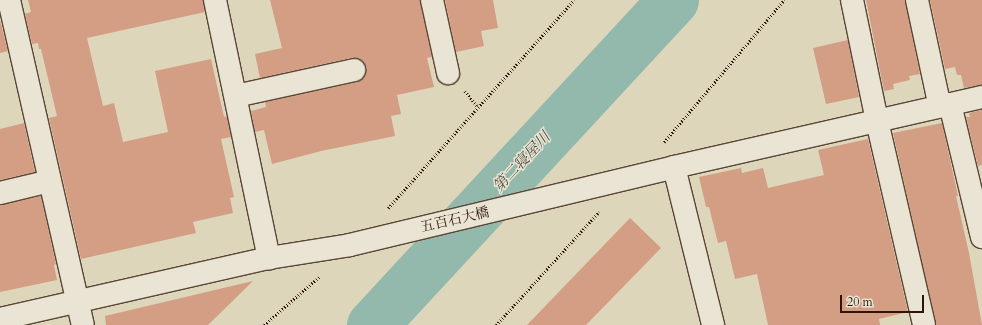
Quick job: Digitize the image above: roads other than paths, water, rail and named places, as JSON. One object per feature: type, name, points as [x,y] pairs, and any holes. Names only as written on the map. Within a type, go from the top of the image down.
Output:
[{"type":"street","points":[[9,0],[83,325]]},
{"type":"street","points":[[215,0],[269,258]]},
{"type":"street","points":[[432,0],[448,73]]},
{"type":"street","points":[[852,0],[877,121],[924,325]]},
{"type":"street","points":[[917,0],[982,237]]},
{"type":"street","points":[[236,96],[354,70]]},
{"type":"street","name":"五百石大橋","points":[[0,319],[269,258],[350,245],[674,167],[982,97]]},
{"type":"street","points":[[674,167],[713,325]]},
{"type":"street","points":[[0,193],[50,181]]},
{"type":"waterway","name":"第二寝屋川","points":[[372,325],[673,0]]}]
